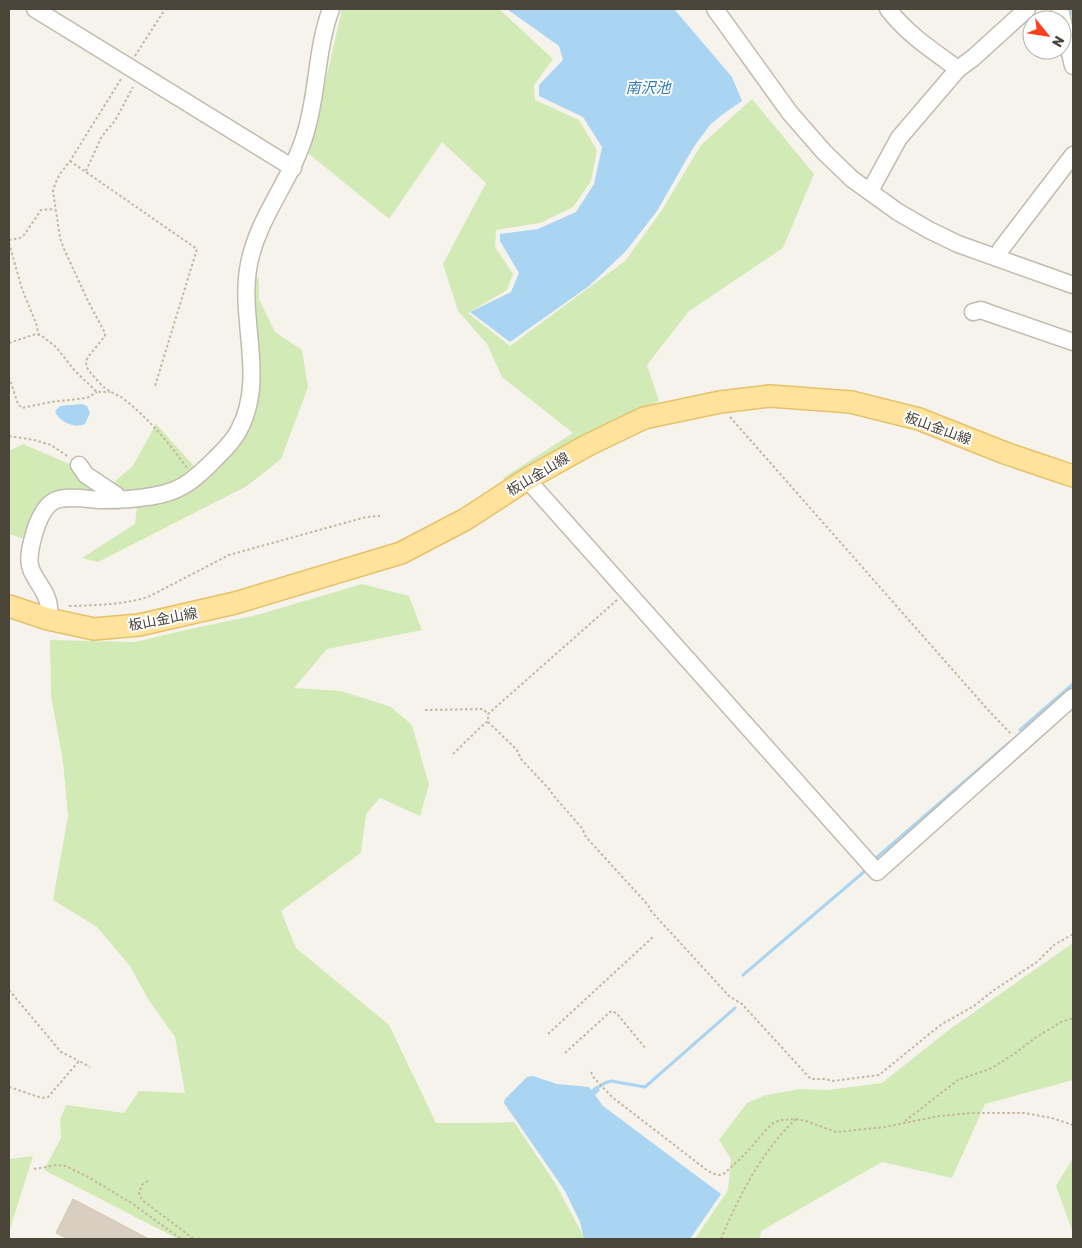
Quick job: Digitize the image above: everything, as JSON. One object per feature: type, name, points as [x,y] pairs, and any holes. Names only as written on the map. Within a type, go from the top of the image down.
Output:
[{"type":"main road","name":"板山金山線","points":[[9,606],[49,613],[94,629],[140,626],[235,603],[401,553],[466,519],[529,478],[588,445],[644,418],[720,402],[770,396],[851,402],[919,419],[1005,453],[1073,476]]},
{"type":"street","points":[[35,9],[293,168]]},
{"type":"street","points":[[49,613],[45,593],[31,570],[30,558],[34,534],[39,520],[48,505],[55,500],[66,498],[120,500],[170,492],[181,487],[206,468],[228,447],[238,433],[247,413],[252,390],[246,298],[249,264],[259,230],[293,168],[306,134],[318,60],[331,9]]},
{"type":"street","points":[[715,9],[790,113],[852,179],[898,212],[958,244],[1073,285]]},
{"type":"street","points":[[888,9],[912,35],[958,69]]},
{"type":"street","points":[[870,191],[899,138],[958,69],[1027,9]]},
{"type":"street","points":[[1060,9],[1073,66]]},
{"type":"street","points":[[997,258],[1001,249],[1073,155]]},
{"type":"street","points":[[974,312],[981,310],[1073,342]]},
{"type":"street","points":[[79,465],[86,475],[116,495],[120,500]]},
{"type":"street","points":[[529,478],[533,486],[876,872],[1073,697]]},
{"type":"path","points":[[86,171],[101,138],[115,121],[135,70],[165,9]]},
{"type":"path","points":[[135,70],[60,174],[53,191],[60,238],[64,250],[105,333],[86,361],[86,365],[101,384],[110,392],[125,400],[164,437],[194,478]]},
{"type":"path","points":[[70,161],[197,249],[155,386]]},
{"type":"path","points":[[39,335],[36,322],[22,289],[9,242],[20,238],[24,234],[41,210],[56,209]]},
{"type":"path","points":[[9,343],[36,334],[39,335],[56,347],[75,371],[96,392]]},
{"type":"path","points":[[9,378],[18,404],[24,409],[51,402],[87,398],[96,392],[110,392]]},
{"type":"path","points":[[730,417],[1020,744]]},
{"type":"path","points":[[9,436],[51,445],[79,465]]},
{"type":"path","points":[[49,613],[117,604],[148,597],[229,555],[366,517],[380,516]]},
{"type":"path","points":[[488,714],[627,592]]},
{"type":"path","points":[[426,710],[483,709],[488,714],[488,722],[517,750],[521,759],[582,828],[586,837],[642,897],[651,910],[696,961],[729,996],[742,1004],[808,1076],[812,1078],[833,1081],[879,1075],[937,1027],[974,1006],[994,990],[1037,962],[1054,945],[1073,934]]},
{"type":"path","points":[[453,754],[488,722]]},
{"type":"path","points":[[548,1034],[654,936]]},
{"type":"path","points":[[9,990],[60,1052],[90,1066]]},
{"type":"path","points":[[565,1053],[613,1011],[646,1049]]},
{"type":"path","points":[[903,1123],[958,1080],[992,1068],[1035,1038],[1061,1022],[1073,1018]]},
{"type":"path","points":[[9,1087],[42,1098],[48,1097],[79,1061]]},
{"type":"path","points":[[591,1072],[597,1082],[612,1097],[708,1171],[720,1175],[736,1164],[765,1130],[780,1120],[806,1121],[836,1132],[885,1128],[955,1114],[1024,1113],[1052,1118],[1073,1125]]},
{"type":"path","points":[[721,1239],[754,1173],[773,1144],[785,1129],[796,1120]]},
{"type":"path","points":[[34,1169],[56,1165],[66,1166],[133,1204],[181,1239]]},
{"type":"path","points":[[148,1181],[142,1185],[139,1193],[142,1200],[194,1239]]},
{"type":"green space","points":[[342,9],[499,9],[553,59],[534,85],[535,100],[579,120],[597,150],[591,181],[573,207],[540,223],[496,230],[495,247],[513,274],[507,290],[468,313],[510,346],[625,261],[662,210],[701,145],[752,99],[814,174],[783,248],[689,311],[647,365],[659,401],[595,430],[506,483],[503,478],[573,433],[502,377],[487,344],[458,311],[443,264],[486,183],[442,142],[389,219],[309,154]]},
{"type":"green space","points":[[252,278],[259,278],[259,299],[275,332],[302,350],[308,387],[281,459],[247,486],[98,562],[82,558],[135,524],[137,506],[71,503],[55,510],[36,543],[9,534],[9,451],[23,444],[113,483],[133,466],[156,424],[202,475],[245,427]]},
{"type":"green space","points":[[362,584],[409,596],[422,630],[327,649],[294,688],[341,691],[391,707],[412,725],[429,785],[420,816],[380,798],[366,814],[361,853],[281,911],[296,948],[389,1025],[436,1123],[514,1122],[555,1183],[585,1239],[178,1239],[44,1170],[61,1138],[60,1120],[66,1105],[124,1113],[139,1091],[185,1093],[175,1037],[148,999],[130,966],[97,927],[53,900],[68,816],[63,761],[51,696],[50,640],[135,642],[257,615]]},
{"type":"green space","points":[[1073,943],[1073,1080],[985,1104],[952,1178],[882,1162],[761,1231],[760,1239],[695,1239],[728,1190],[731,1159],[719,1140],[747,1103],[766,1095],[800,1089],[828,1090],[882,1083],[950,1029]]},
{"type":"green space","points":[[33,1156],[9,1232],[9,1159]]},
{"type":"green space","points":[[1073,1158],[1073,1233],[1056,1186]]},
{"type":"water","name":"南沢池","points":[[507,9],[674,9],[732,77],[742,101],[710,125],[693,148],[657,211],[626,251],[589,286],[510,342],[470,312],[511,292],[519,273],[500,241],[500,234],[538,229],[576,212],[594,184],[602,147],[583,117],[539,96],[539,85],[563,60],[559,46]]},
{"type":"water","points":[[82,404],[87,406],[90,413],[85,424],[77,426],[68,424],[55,411],[60,406]]},
{"type":"water","points":[[533,1076],[557,1084],[589,1087],[591,1090],[596,1086],[600,1090],[595,1095],[603,1106],[721,1194],[690,1239],[584,1239],[580,1222],[565,1191],[504,1103],[505,1099],[527,1077]]},
{"type":"building","points":[[73,1199],[149,1239],[68,1239],[56,1233]]},
{"type":"waterway","points":[[1020,730],[1073,684]]},
{"type":"waterway","points":[[875,859],[1009,743]]},
{"type":"waterway","points":[[743,975],[865,871]]},
{"type":"waterway","points":[[594,1090],[611,1081],[645,1087],[735,1008]]}]
